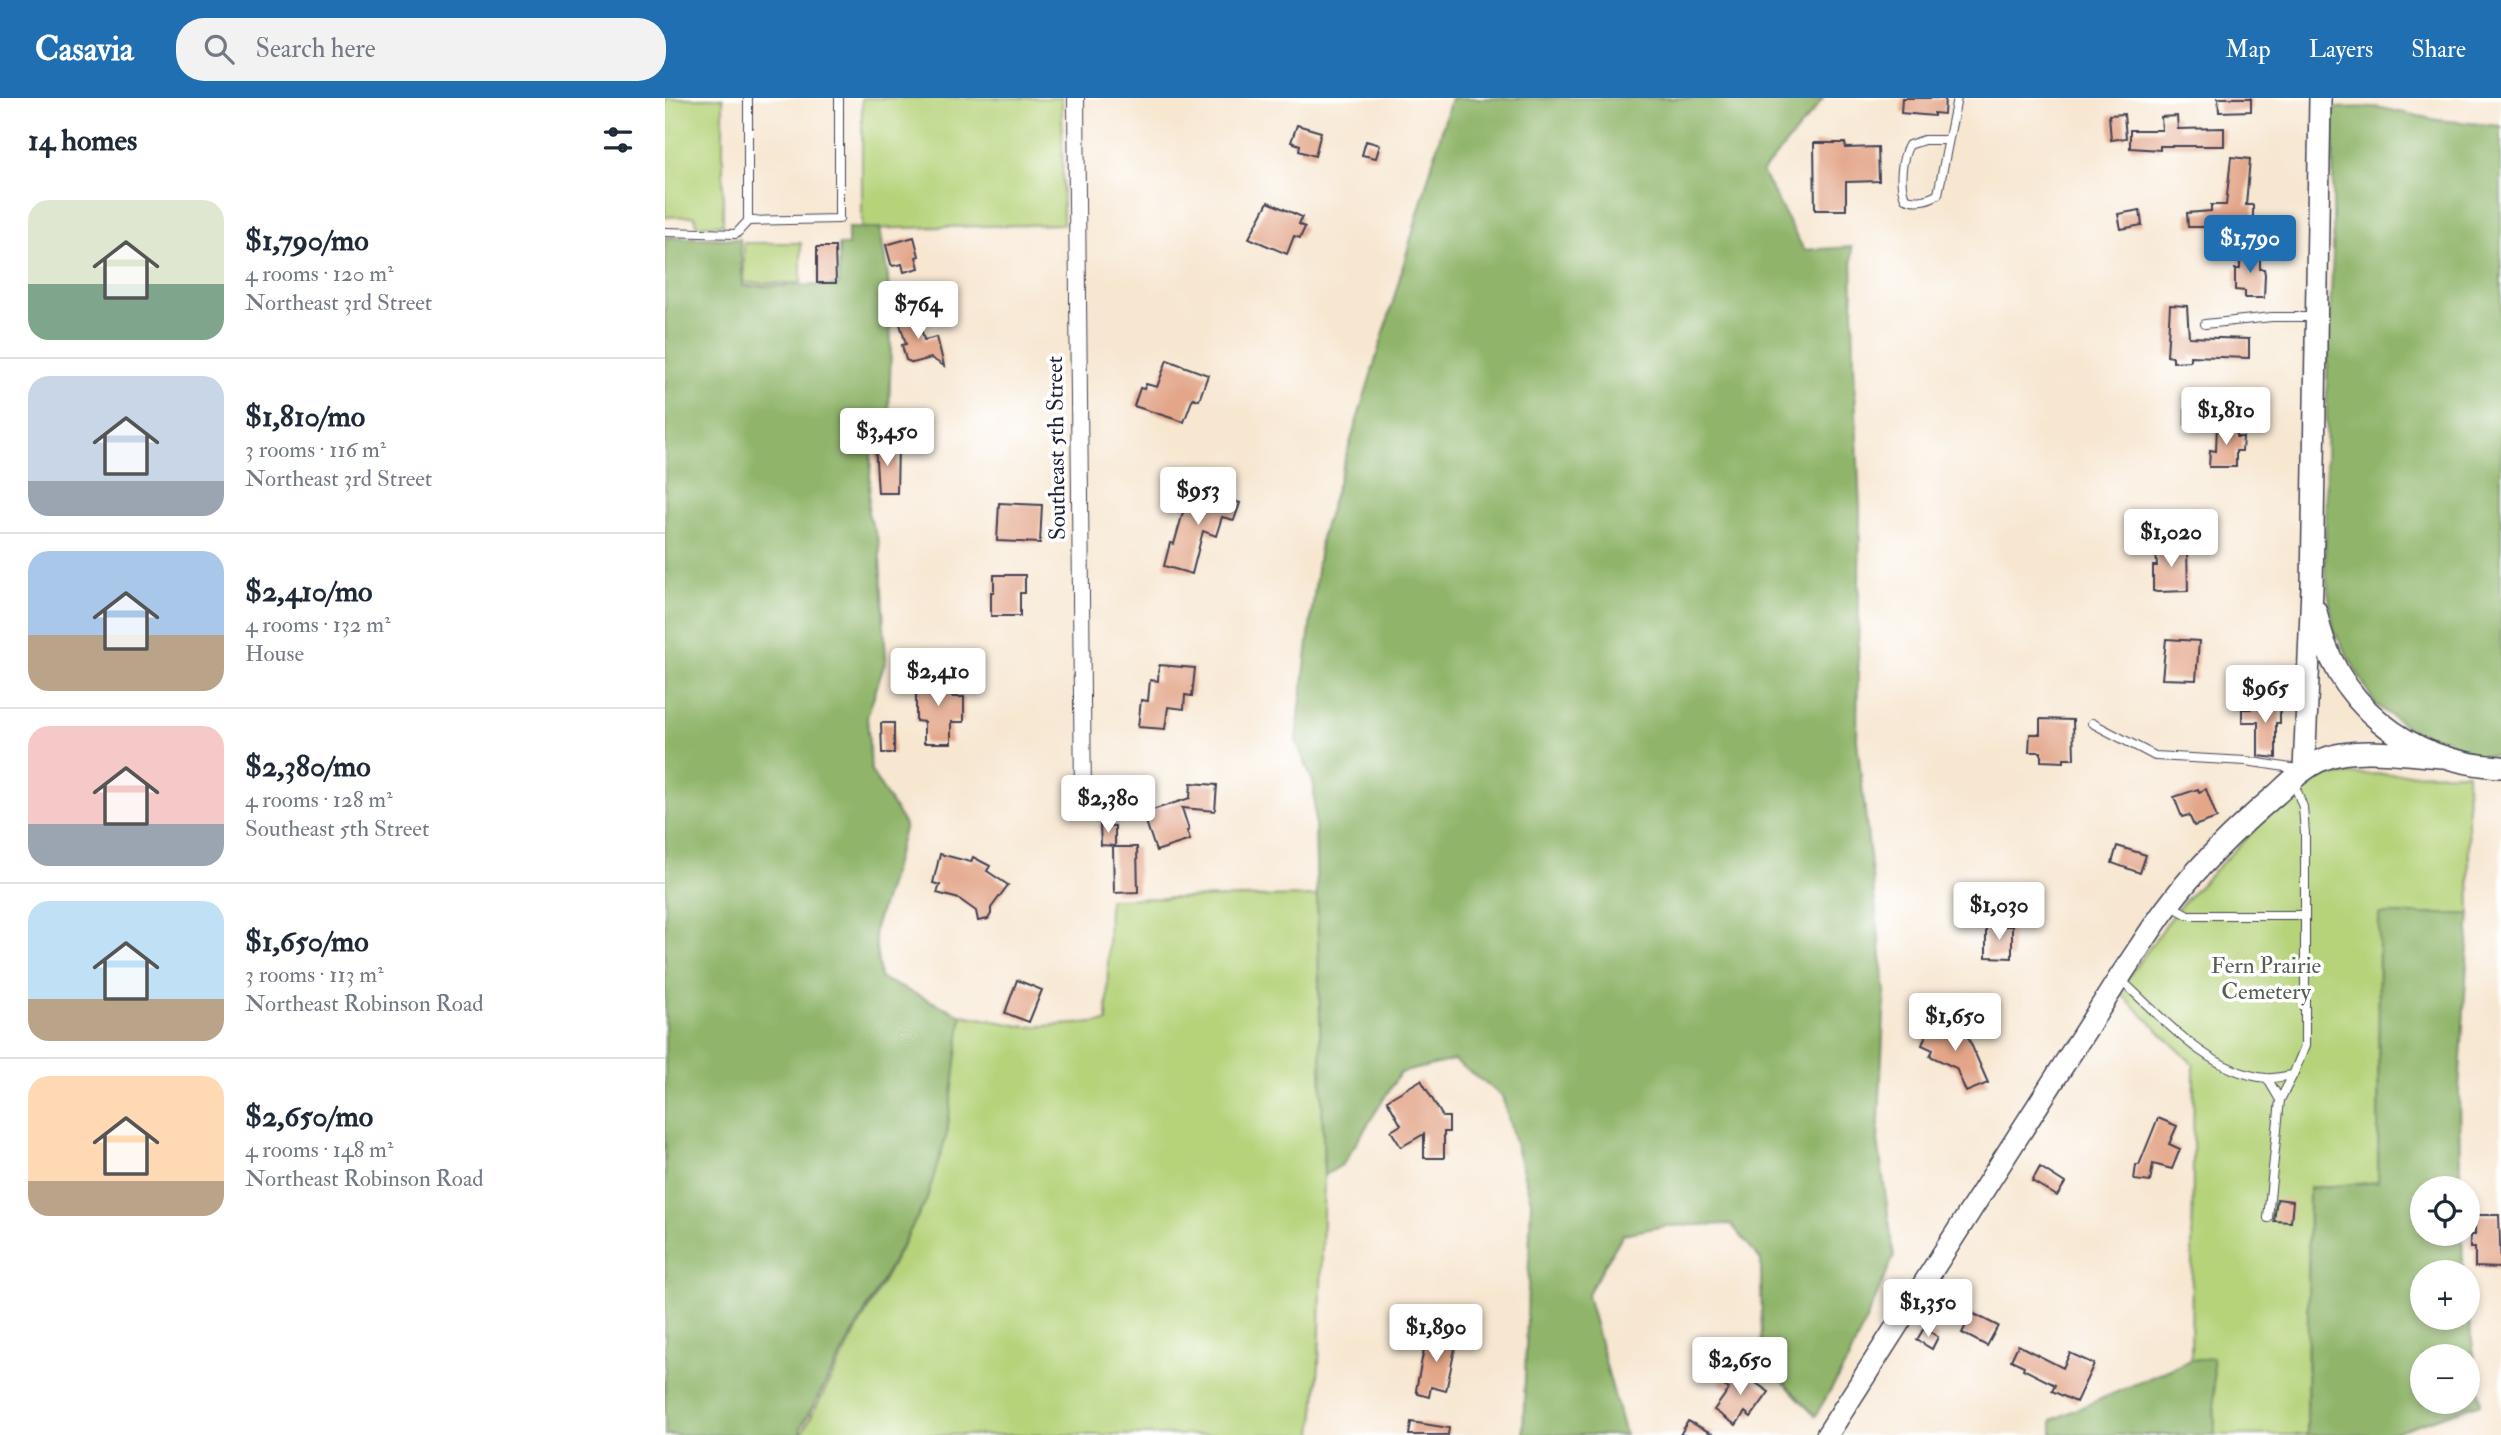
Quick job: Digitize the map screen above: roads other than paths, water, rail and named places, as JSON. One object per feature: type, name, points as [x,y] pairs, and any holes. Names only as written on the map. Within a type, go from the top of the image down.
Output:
[{"type":"street","name":"Southeast 5th Street","points":[[1076,98],[1083,797]]},
{"type":"street","points":[[2299,775],[2317,646],[2312,588],[2320,98]]},
{"type":"street","points":[[2317,646],[2366,709],[2394,733],[2442,757]]},
{"type":"street","points":[[1827,1435],[2169,904],[2248,819],[2299,775],[2325,758],[2377,753],[2442,757],[2501,767]]},
{"type":"lane","points":[[665,232],[736,234],[748,221],[748,98]]},
{"type":"lane","points":[[748,221],[839,219],[839,98]]},
{"type":"lane","points":[[1948,141],[1924,140],[1909,145],[1905,155],[1902,185],[1905,198],[1924,199],[1938,194],[1957,98]]},
{"type":"lane","points":[[2204,324],[2272,317],[2315,317]]},
{"type":"lane","points":[[2092,723],[2155,756],[2246,761],[2299,775],[2303,807],[2305,1046],[2280,1100],[2268,1219]]},
{"type":"lane","points":[[2169,904],[2188,915],[2305,915]]},
{"type":"lane","points":[[2119,978],[2199,1051],[2231,1068],[2267,1078],[2293,1075]]},
{"type":"lane","points":[[2267,1078],[2280,1100]]},
{"type":"park label","name":"Fern Prairie Cemetery","points":[[2266,978]]}]
